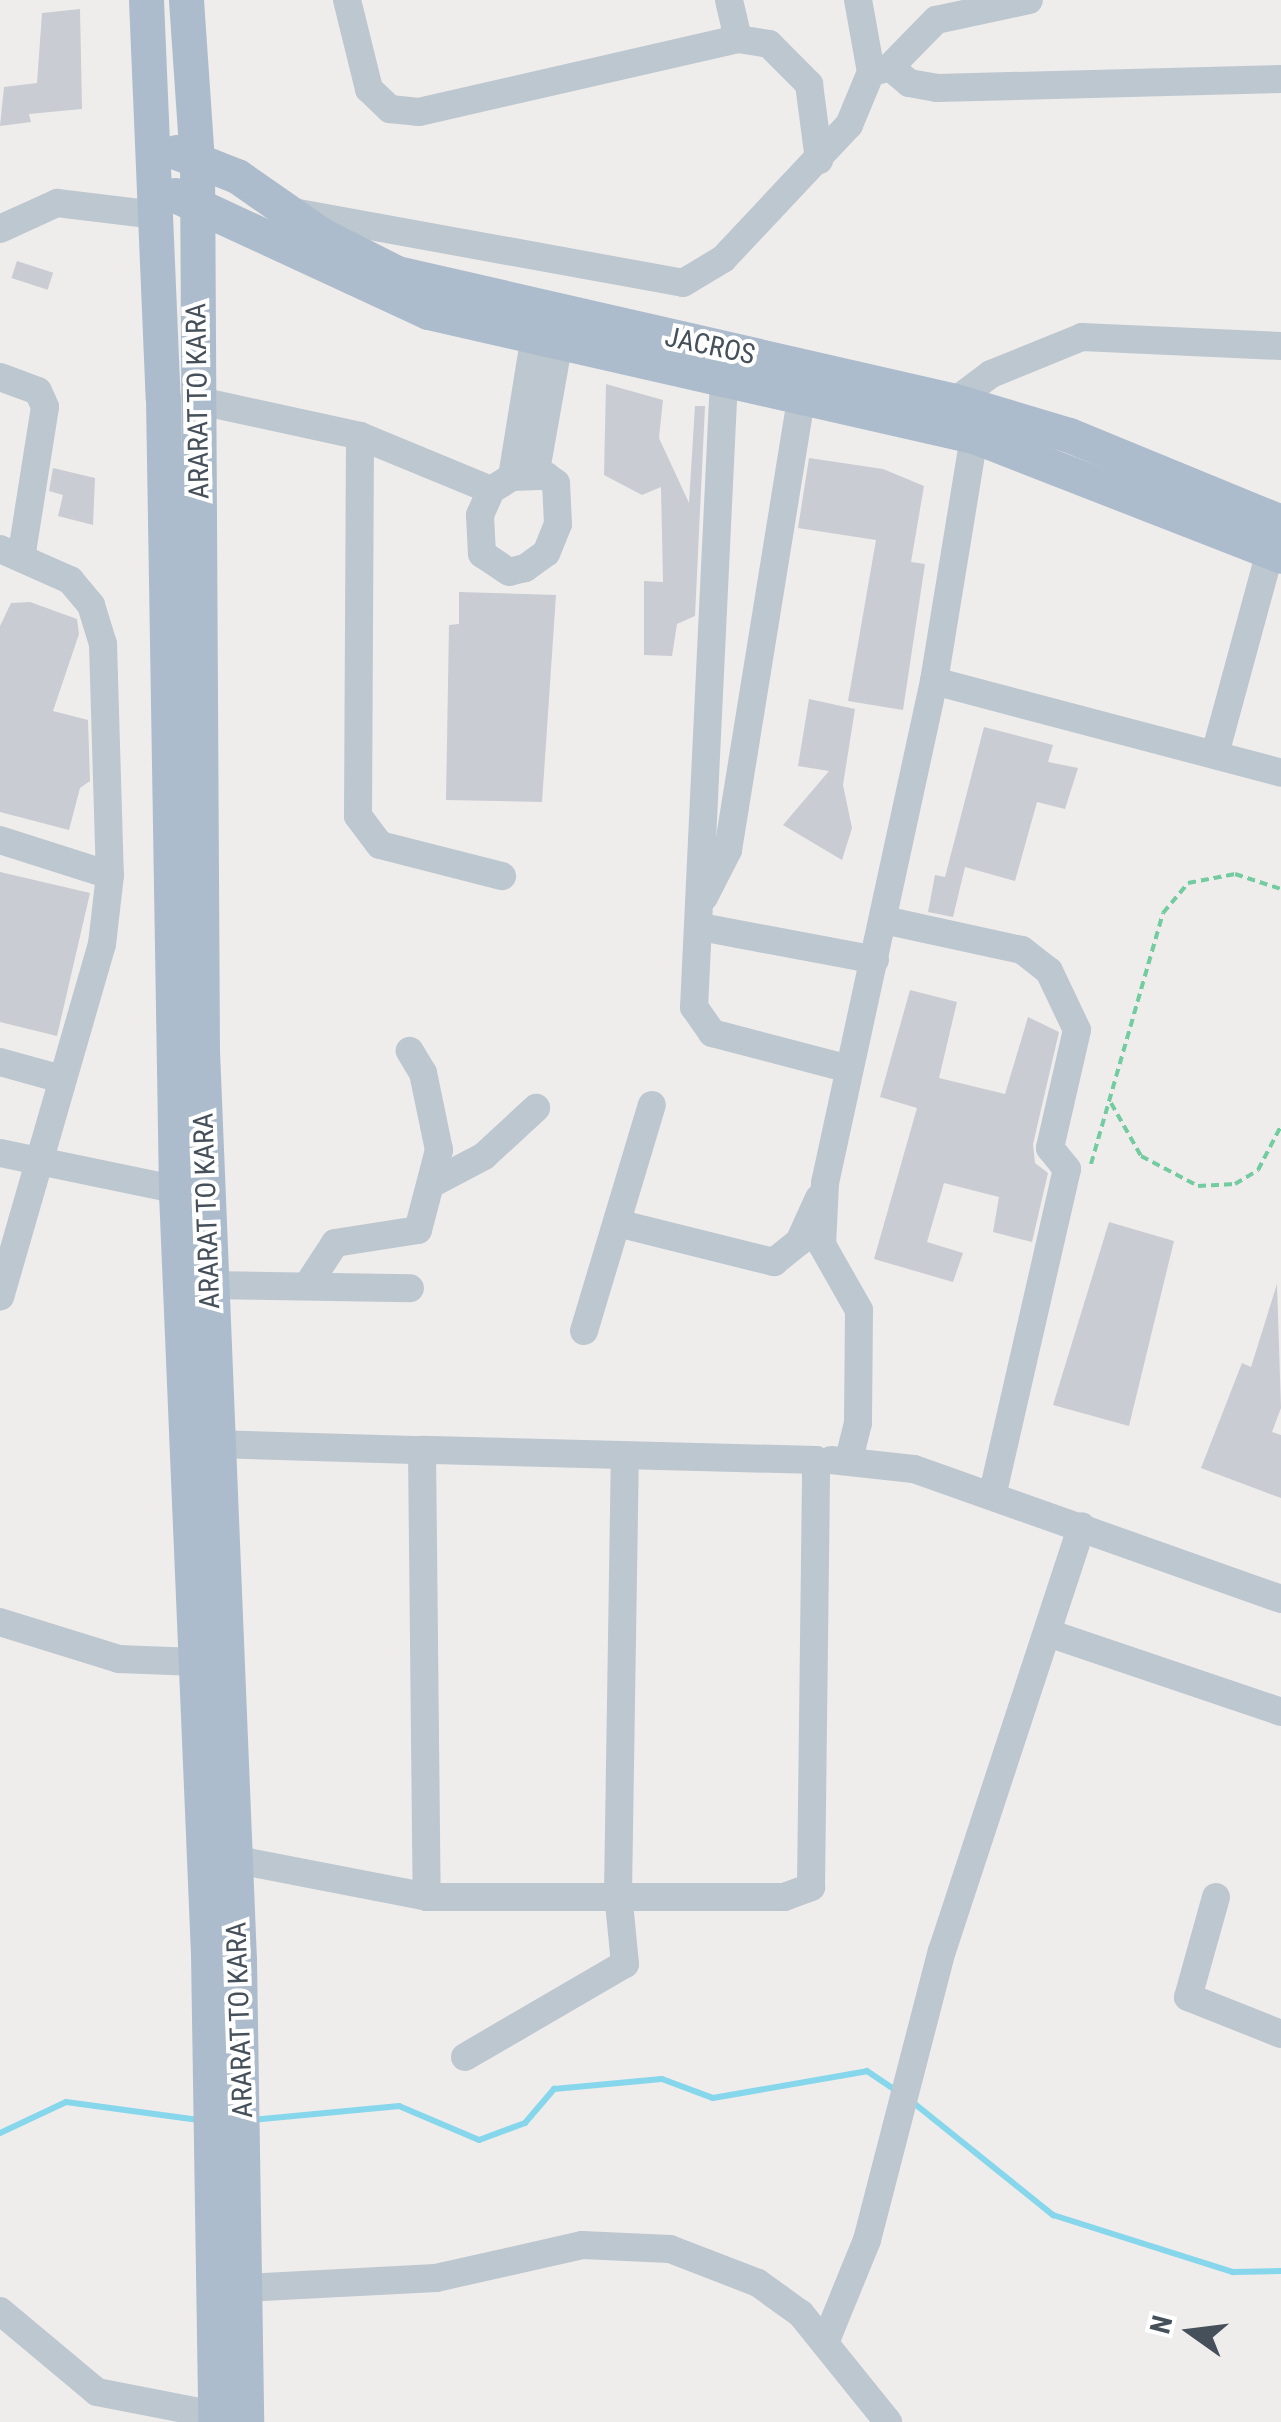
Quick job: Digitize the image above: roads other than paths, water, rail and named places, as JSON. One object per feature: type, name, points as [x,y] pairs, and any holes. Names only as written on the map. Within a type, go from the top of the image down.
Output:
[{"type":"main road","name":"ARARAT TO KARA","points":[[146,0],[191,1193],[210,1285],[226,2085],[211,2170],[226,2420]]},
{"type":"main road","name":"ARARAT TO KARA","points":[[186,0],[198,160],[194,202],[200,401],[191,1193],[196,1662],[220,1857]]},
{"type":"main road","name":"JACROS","points":[[154,144],[198,160],[293,212],[360,258],[454,290],[955,401],[1277,543]]},
{"type":"main road","name":"JACROS","points":[[156,202],[194,202],[381,297],[974,436],[1064,449]]},
{"type":"main road","name":"ARARAT TO KARA","points":[[226,2085],[244,2139],[246,2288],[226,2420]]},
{"type":"street","points":[[347,0],[369,89],[390,109],[419,112],[738,38],[769,44],[810,84],[819,160]]},
{"type":"street","points":[[729,0],[738,38]]},
{"type":"street","points":[[858,0],[880,69],[909,83],[938,88],[1281,79]]},
{"type":"street","points":[[293,212],[683,283],[723,259],[819,160],[849,125],[880,69],[936,20],[1029,0]]},
{"type":"street","points":[[0,229],[57,203],[156,202]]},
{"type":"street","points":[[955,401],[991,374],[1082,337],[1281,346]]},
{"type":"street","points":[[200,401],[360,436],[513,481],[547,338]]},
{"type":"street","points":[[0,377],[38,391],[45,407],[11,551],[70,580],[91,605],[103,644],[110,874],[102,944],[58,1078],[36,1162],[6,1246],[0,1297]]},
{"type":"street","points":[[724,379],[699,1023],[712,1033],[849,1069]]},
{"type":"street","points":[[703,898],[720,880],[728,850],[802,394]]},
{"type":"street","points":[[360,436],[358,816],[380,845],[502,876]]},
{"type":"street","points":[[850,1459],[858,1423],[859,1310],[822,1245],[826,1183],[934,681],[974,436]]},
{"type":"street","points":[[1215,754],[1277,543]]},
{"type":"street","points":[[712,679],[756,682]]},
{"type":"street","points":[[934,681],[1281,773]]},
{"type":"street","points":[[0,840],[110,874]]},
{"type":"street","points":[[884,920],[1022,950],[1049,971],[1077,1030],[1050,1148],[1068,1169],[992,1496]]},
{"type":"street","points":[[701,927],[875,960]]},
{"type":"street","points":[[307,1286],[335,1244],[418,1230],[439,1150],[423,1073],[410,1051]]},
{"type":"street","points":[[0,1062],[58,1078]]},
{"type":"street","points":[[584,1330],[652,1105]]},
{"type":"street","points":[[431,1184],[484,1156],[536,1108]]},
{"type":"street","points":[[0,1152],[191,1193]]},
{"type":"street","points":[[616,1223],[774,1262],[799,1242],[826,1183]]},
{"type":"street","points":[[210,1285],[410,1288]]},
{"type":"street","points":[[214,1444],[883,1460],[1281,1597]]},
{"type":"street","points":[[422,1450],[428,1897]]},
{"type":"street","points":[[465,2056],[624,1964],[618,1893],[625,1456]]},
{"type":"street","points":[[220,1857],[428,1897],[618,1893],[784,1897],[810,1887],[816,1460]]},
{"type":"street","points":[[828,2338],[909,2094],[942,1951],[1051,1634],[1082,1526]]},
{"type":"street","points":[[0,1622],[119,1658],[196,1662]]},
{"type":"street","points":[[1051,1634],[1281,1712]]},
{"type":"street","points":[[1216,1897],[1188,1997],[1281,2034]]},
{"type":"street","points":[[246,2288],[436,2278],[613,2243],[715,2263],[758,2283],[828,2338],[888,2422]]},
{"type":"street","points":[[0,2311],[97,2392],[226,2420]]},
{"type":"waterway","points":[[252,2120],[399,2106],[479,2140],[525,2123],[554,2089],[662,2079],[713,2098],[867,2071],[895,2090]]},
{"type":"waterway","points":[[910,2100],[1053,2215],[1233,2272],[1281,2271]]},
{"type":"waterway","points":[[0,2133],[66,2102],[199,2120]]}]
